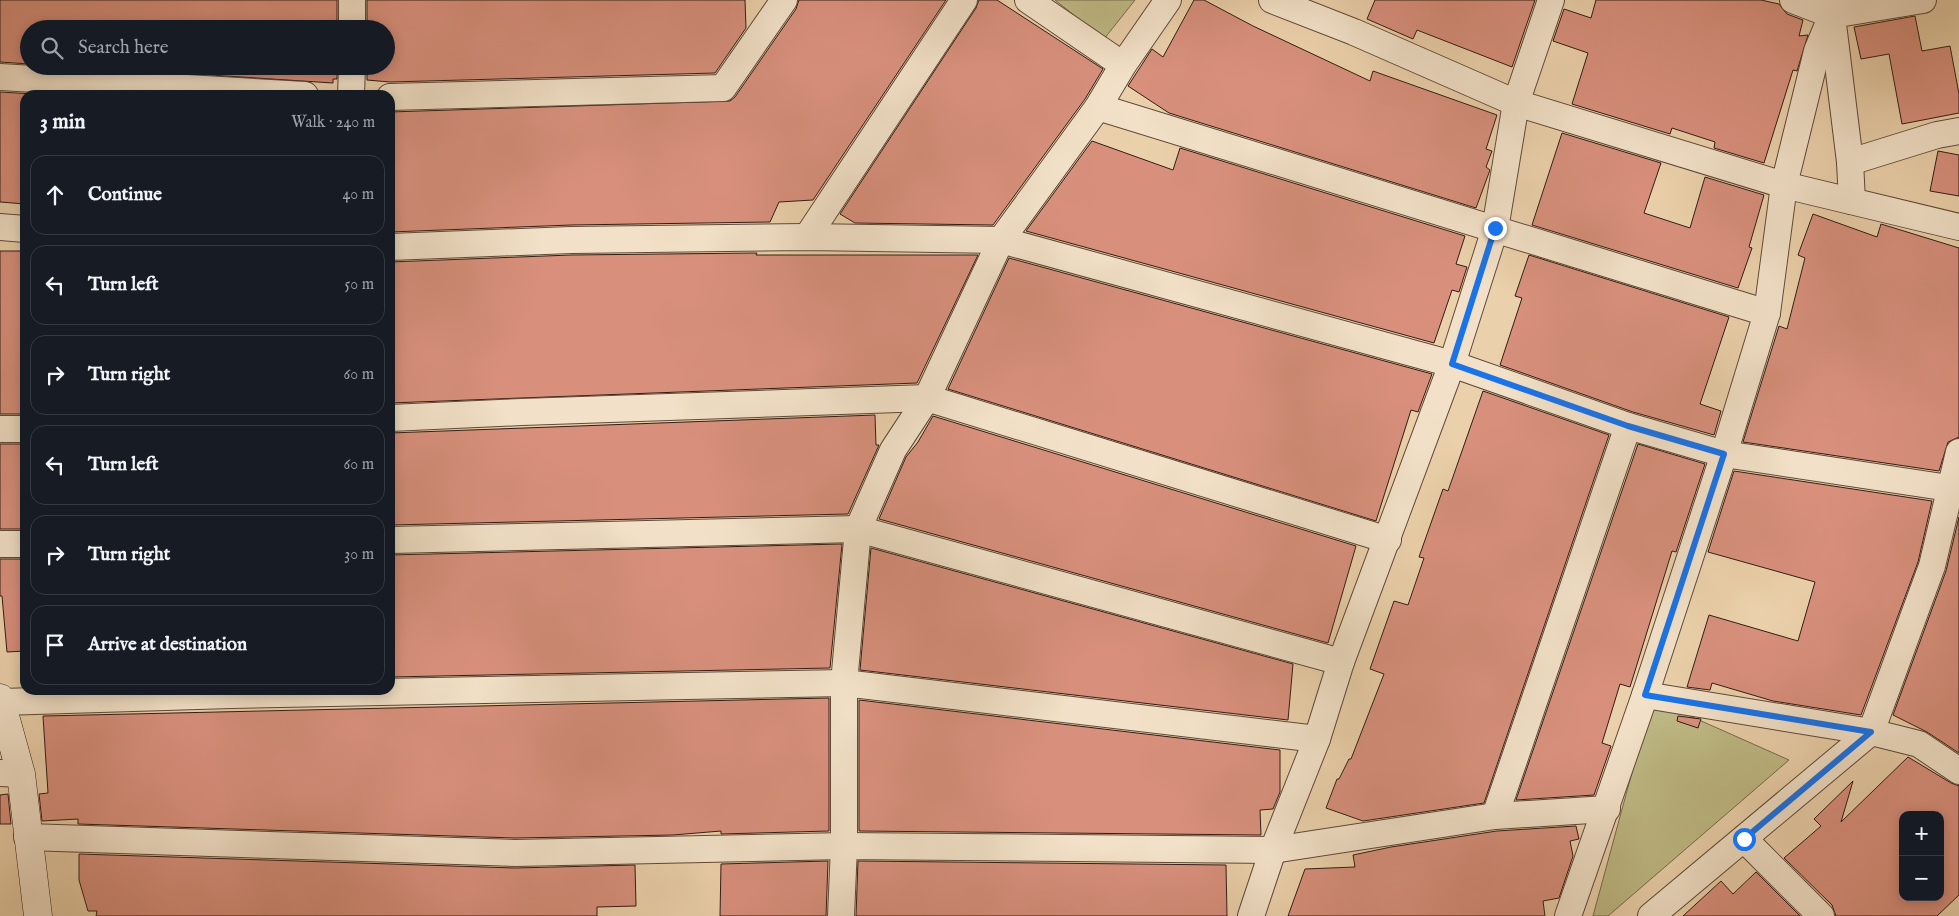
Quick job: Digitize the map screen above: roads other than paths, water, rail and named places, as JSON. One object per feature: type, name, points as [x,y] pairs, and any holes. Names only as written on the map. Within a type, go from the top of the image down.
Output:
[{"type":"street","points":[[352,0],[352,20]]},
{"type":"street","points":[[395,97],[723,88],[784,0]]},
{"type":"street","points":[[807,237],[964,0]]},
{"type":"street","points":[[1028,0],[1123,65]]},
{"type":"street","points":[[842,916],[844,683],[858,530],[892,450],[927,398],[1000,240],[1098,107],[1123,65],[1168,0]]},
{"type":"street","points":[[1272,0],[1354,32],[1516,102],[1784,185],[1959,227]]},
{"type":"street","points":[[1251,916],[1273,850],[1317,739],[1341,662],[1452,364],[1495,228],[1516,102],[1551,0]]},
{"type":"street","points":[[1793,0],[1832,8],[1923,0]]},
{"type":"street","points":[[1832,8],[1850,162],[1852,201]]},
{"type":"street","points":[[1568,916],[1607,809],[1645,695],[1724,454],[1767,313],[1784,185],[1817,50],[1832,8]]},
{"type":"street","points":[[351,90],[352,75]]},
{"type":"street","points":[[0,77],[220,90]]},
{"type":"street","points":[[1098,107],[1767,313]]},
{"type":"street","points":[[1850,162],[1937,135],[1959,131]]},
{"type":"street","points":[[0,227],[20,229]]},
{"type":"street","points":[[395,247],[571,240],[807,237],[1000,240],[1452,364],[1628,426],[1724,454],[1949,488]]},
{"type":"street","points":[[395,418],[927,398],[1388,540]]},
{"type":"street","points":[[1495,816],[1628,426]]},
{"type":"street","points":[[0,429],[20,428]]},
{"type":"street","points":[[1659,914],[1744,839],[1871,732],[1932,566],[1959,452]]},
{"type":"street","points":[[395,540],[858,530],[1341,662]]},
{"type":"street","points":[[0,544],[20,544]]},
{"type":"street","points":[[395,691],[844,683],[1317,739]]},
{"type":"street","points":[[38,916],[27,837],[10,774],[1,700],[193,695]]},
{"type":"street","points":[[1645,695],[1871,732],[1919,744],[1959,771]]},
{"type":"street","points":[[27,837],[515,854],[844,846],[1273,850],[1495,816],[1607,809]]},
{"type":"street","points":[[1744,839],[1821,916]]}]
